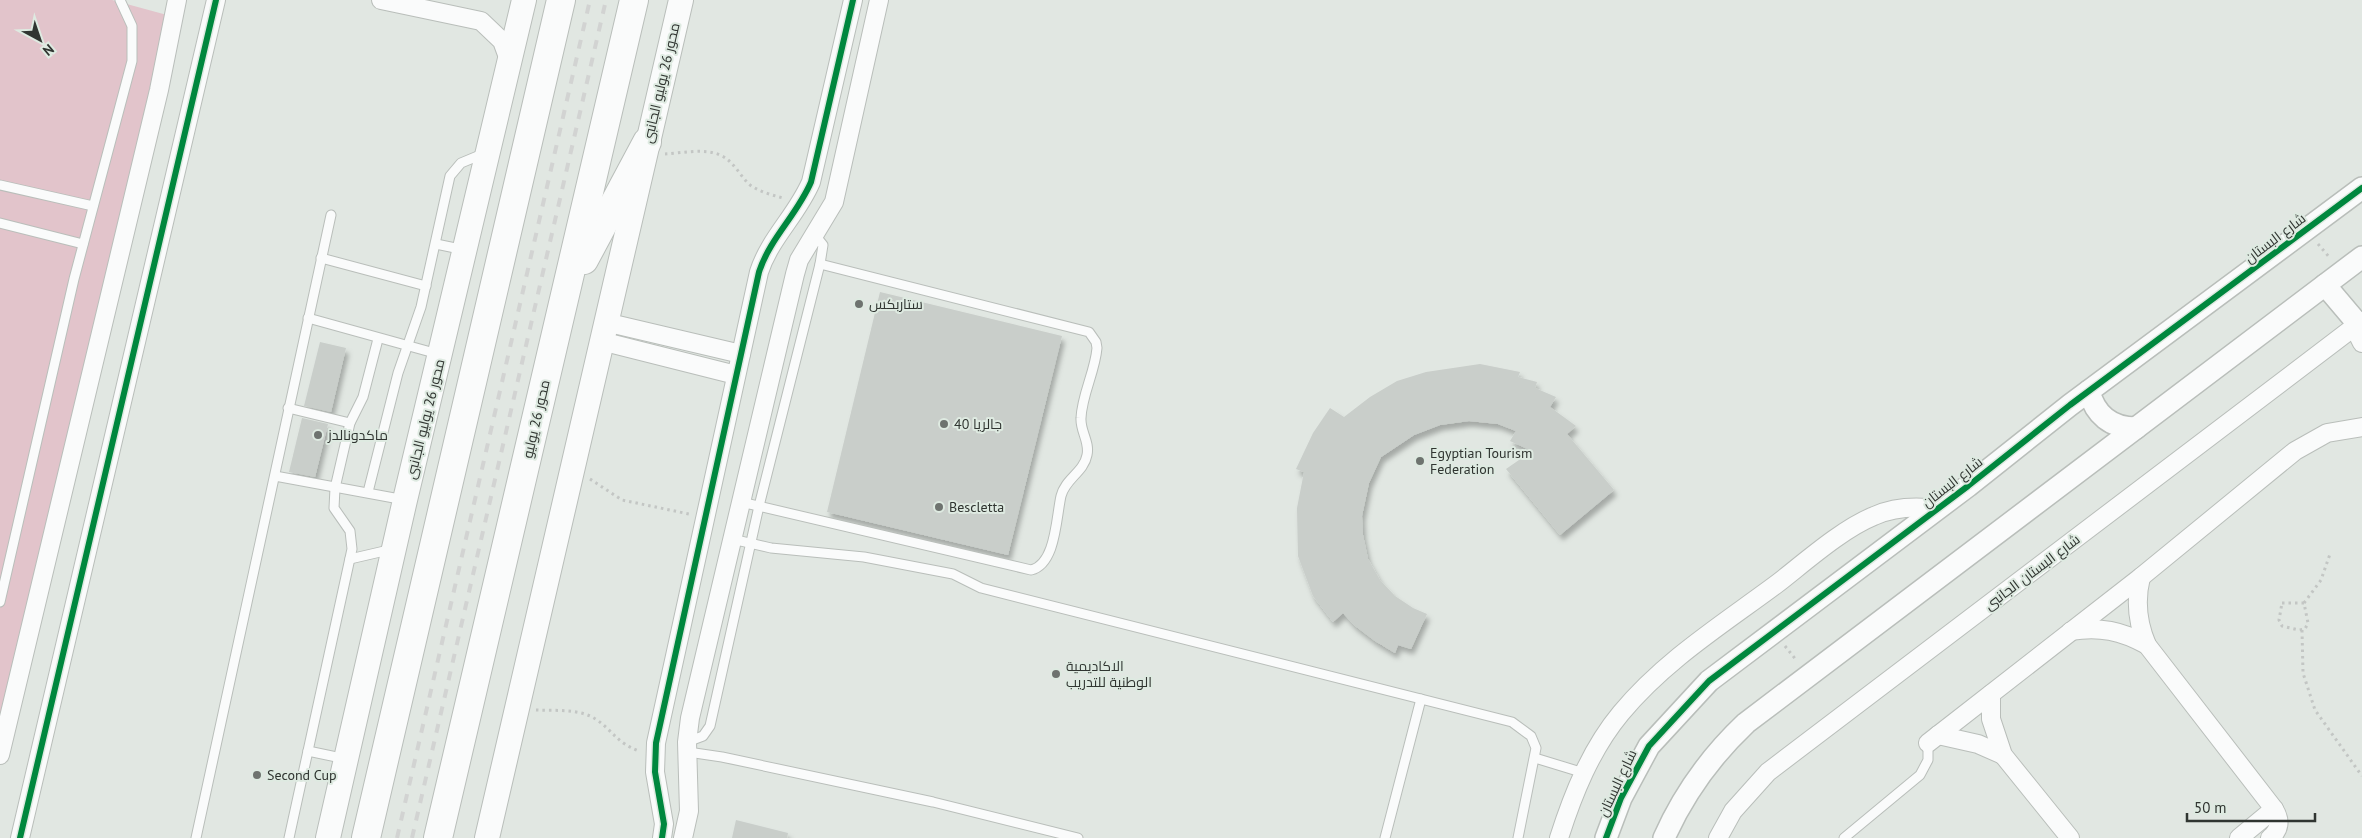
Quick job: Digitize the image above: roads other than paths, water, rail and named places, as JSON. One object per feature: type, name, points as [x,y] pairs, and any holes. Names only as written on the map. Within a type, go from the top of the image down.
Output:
[{"type":"highway","points":[[366,838],[561,0]]},
{"type":"highway","name":"محور 26 يوليو","points":[[438,838],[634,0]]},
{"type":"highway","points":[[566,292],[646,148]]},
{"type":"main road","name":"محور 26 يوليو الجانبى","points":[[328,838],[396,548],[405,500],[524,0]]},
{"type":"main road","name":"محور 26 يوليو الجانبى","points":[[488,838],[574,466],[603,331],[681,0]]},
{"type":"street","points":[[0,755],[159,90],[177,0]]},
{"type":"street","points":[[20,838],[216,0]]},
{"type":"street","points":[[381,0],[481,21],[502,41],[509,60]]},
{"type":"street","points":[[662,838],[664,824],[656,788],[655,754],[736,375],[763,259],[776,235],[803,200],[811,182],[853,0]]},
{"type":"street","points":[[683,838],[689,811],[688,747],[690,718],[795,274],[799,260],[816,235],[834,202],[879,0]]},
{"type":"street","points":[[836,75],[861,81]]},
{"type":"street","name":"شارع البستان","points":[[1606,838],[1621,798],[1649,746],[1668,722],[1709,681],[1937,509],[2089,391],[2362,188]]},
{"type":"street","points":[[1664,838],[1682,798],[1721,746],[1746,723],[2362,257]]},
{"type":"street","points":[[2333,278],[2361,328]]},
{"type":"street","name":"شارع البستان الجانبى","points":[[1718,838],[1733,811],[1768,772],[2361,328]]},
{"type":"street","points":[[603,331],[741,354]]},
{"type":"street","points":[[603,331],[736,375]]},
{"type":"street","points":[[2089,391],[2095,408],[2108,422],[2117,426],[2136,428]]},
{"type":"street","points":[[1933,739],[2141,577],[2302,446],[2327,433],[2362,427]]},
{"type":"street","points":[[1559,838],[1570,804],[1584,773],[1598,746],[1620,714],[1652,680],[1692,645],[1861,522],[1898,508],[1937,509]]},
{"type":"street","points":[[706,518],[734,532]]},
{"type":"street","points":[[2141,577],[2136,604],[2141,632],[2147,645],[2274,809],[2278,819],[2278,829],[2270,838]]},
{"type":"street","points":[[2071,631],[2087,629],[2118,632],[2147,645]]},
{"type":"street","points":[[1991,694],[1991,719],[2003,755],[2070,838]]},
{"type":"street","points":[[1933,739],[1978,744],[2003,755]]},
{"type":"street","points":[[2239,838],[2274,809]]},
{"type":"lane","points":[[0,602],[83,244],[132,61],[132,26],[120,0]]},
{"type":"lane","points":[[368,492],[398,373],[426,286],[450,176],[461,163],[488,152]]},
{"type":"lane","points":[[0,185],[93,206]]},
{"type":"lane","points":[[196,838],[331,215]]},
{"type":"lane","points":[[0,223],[83,244]]},
{"type":"lane","points":[[688,747],[703,736],[710,726],[759,506],[820,264],[822,245],[816,235]]},
{"type":"lane","points":[[436,244],[465,251]]},
{"type":"lane","points":[[321,258],[426,286]]},
{"type":"lane","points":[[741,502],[1032,570],[1042,566],[1049,556],[1062,494],[1068,482],[1081,468],[1087,457],[1087,445],[1080,420],[1097,348],[1096,342],[1089,332],[820,264]]},
{"type":"lane","points":[[308,318],[440,355]]},
{"type":"lane","points":[[289,838],[350,559],[352,536],[345,521],[334,508],[335,488],[350,424],[363,397],[378,339]]},
{"type":"lane","points":[[288,408],[350,424]]},
{"type":"lane","points":[[275,476],[405,500]]},
{"type":"lane","points":[[734,532],[751,543],[771,548],[864,557],[953,574],[980,588],[1512,722],[1531,736],[1536,748],[1518,838]]},
{"type":"lane","points":[[350,559],[396,548]]},
{"type":"lane","points":[[1385,838],[1421,699]]},
{"type":"lane","points":[[1844,838],[1920,775],[1928,760],[1933,739]]},
{"type":"lane","points":[[688,747],[722,757],[933,802],[1078,838]]},
{"type":"lane","points":[[308,751],[346,759]]},
{"type":"lane","points":[[1535,758],[1584,773]]},
{"type":"railway","points":[[397,838],[590,0]]},
{"type":"railway","points":[[412,838],[606,0]]},
{"type":"place","name":"ستاربكس","points":[[859,304]]},
{"type":"place","name":"جالريا 40","points":[[944,424]]},
{"type":"place","name":"ماكدونالدز","points":[[318,435]]},
{"type":"place","name":"Egyptian Tourism Federation","points":[[1420,461]]},
{"type":"place","name":"Bescletta","points":[[939,507]]},
{"type":"place","name":"الاكاديمية الوطنية للتدريب","points":[[1056,674]]},
{"type":"place","name":"Second Cup","points":[[257,775]]}]
